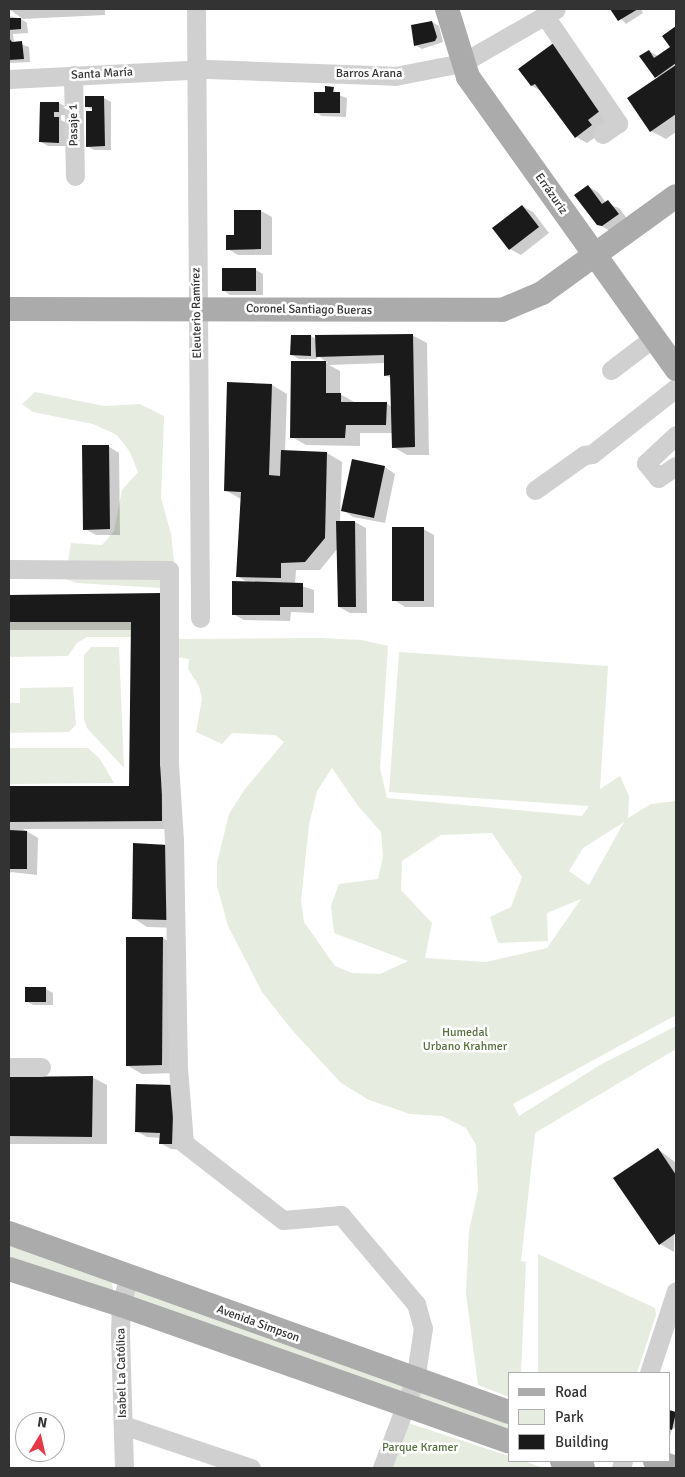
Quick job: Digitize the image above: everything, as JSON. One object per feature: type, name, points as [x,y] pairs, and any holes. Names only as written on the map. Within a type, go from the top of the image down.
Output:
[{"type":"main road","name":"Errázuriz","points":[[447,9],[462,63],[593,255],[676,369]]},
{"type":"main road","name":"Coronel Santiago Bueras","points":[[9,309],[502,310],[542,293],[676,196]]},
{"type":"main road","name":"Avenida Simpson","points":[[9,1233],[128,1278],[508,1412]]},
{"type":"main road","points":[[9,1269],[121,1304],[508,1442]]},
{"type":"main road","points":[[565,1462],[583,1468]]},
{"type":"main road","points":[[658,1462],[676,1468]]},
{"type":"street","name":"Eleuterio Ramírez","points":[[196,9],[200,618]]},
{"type":"street","name":"Barros Arana","points":[[196,69],[395,76],[462,63],[551,12]]},
{"type":"street","points":[[551,12],[618,123],[602,134]]},
{"type":"street","name":"Santa María","points":[[9,79],[196,69]]},
{"type":"street","name":"Pasaje 1","points":[[73,75],[75,176]]},
{"type":"street","points":[[611,370],[653,338]]},
{"type":"street","points":[[535,490],[584,455],[592,454],[676,388]]},
{"type":"street","points":[[676,435],[646,463],[658,478],[676,466]]},
{"type":"street","points":[[9,568],[169,570],[169,763],[174,841],[178,1068],[184,1143],[284,1220],[341,1216],[416,1304],[423,1328],[415,1380],[382,1468]]},
{"type":"street","points":[[9,1067],[41,1067]]},
{"type":"street","name":"Isabel La Católica","points":[[124,1468],[121,1304],[128,1278]]},
{"type":"street","points":[[649,1372],[670,1329],[676,1291]]},
{"type":"street","points":[[123,1425],[251,1468]]},
{"type":"green space","name":"Humedal Urbano Krahmer","points":[[35,392],[104,406],[140,404],[164,416],[161,498],[171,534],[174,562],[175,639],[319,638],[362,640],[388,646],[380,768],[387,798],[582,816],[589,806],[389,792],[399,652],[608,666],[600,789],[620,776],[629,796],[628,818],[651,804],[676,801],[676,1015],[513,1104],[519,1116],[600,1065],[676,1026],[676,1049],[535,1133],[521,1261],[526,1262],[521,1372],[508,1372],[508,1397],[478,1385],[466,1294],[469,1231],[478,1190],[476,1145],[466,1128],[442,1116],[410,1114],[369,1100],[341,1083],[292,1030],[262,992],[228,926],[217,886],[217,863],[229,814],[245,789],[284,742],[275,735],[232,733],[222,744],[196,732],[202,699],[199,686],[188,669],[189,659],[164,655],[162,588],[77,583],[65,579],[71,543],[102,545],[114,531],[122,490],[138,472],[130,452],[117,435],[93,424],[33,412],[22,404]],"holes":[[[332,768],[358,806],[381,832],[383,857],[378,879],[339,884],[331,906],[334,933],[408,961],[380,974],[352,973],[335,966],[304,922],[301,900],[309,825],[317,791]],[[624,822],[589,885],[569,871],[583,848]],[[492,833],[522,877],[511,907],[490,917],[498,943],[548,941],[547,913],[581,899],[547,948],[486,962],[425,958],[432,923],[401,890],[402,861],[441,835]]]},
{"type":"green space","points":[[9,622],[131,622],[131,637],[87,637],[77,643],[68,656],[9,657]]},
{"type":"green space","points":[[91,647],[119,647],[124,768],[87,728],[84,719],[84,655]]},
{"type":"green space","points":[[73,687],[76,725],[69,732],[9,733],[9,703],[20,703],[20,688]]},
{"type":"green space","points":[[9,748],[88,748],[100,759],[114,783],[9,784]]},
{"type":"green space","points":[[9,1242],[112,1279],[113,1291],[109,1294],[9,1257]]},
{"type":"green space","points":[[538,1254],[655,1308],[656,1315],[637,1372],[538,1372]]},
{"type":"green space","points":[[136,1286],[407,1383],[402,1396],[133,1301],[131,1292]]},
{"type":"green space","points":[[419,1391],[508,1418],[508,1433],[419,1402]]},
{"type":"green space","name":"Parque Kramer","points":[[408,1423],[508,1456],[508,1462],[526,1462],[545,1468],[388,1468]]},
{"type":"building","points":[[610,9],[638,9],[618,21]]},
{"type":"building","points":[[9,18],[21,18],[21,29],[9,30]]},
{"type":"building","points":[[432,21],[437,37],[435,41],[414,46],[411,25]]},
{"type":"building","points":[[676,26],[676,63],[655,78],[639,56],[649,50],[654,58],[670,47],[662,36]]},
{"type":"building","points":[[9,38],[12,42],[22,41],[24,59],[9,60]]},
{"type":"building","points":[[555,42],[605,107],[588,120],[592,125],[575,138],[535,84],[531,86],[518,69]]},
{"type":"building","points":[[676,65],[676,114],[650,132],[627,98]]},
{"type":"building","points":[[325,86],[334,87],[333,92],[340,92],[340,113],[314,113],[314,92],[325,92]]},
{"type":"building","points":[[85,96],[104,96],[105,146],[86,147],[86,111],[92,111],[92,107],[85,107]]},
{"type":"building","points":[[40,102],[59,102],[59,112],[54,112],[54,117],[59,117],[59,143],[39,142]]},
{"type":"building","points":[[588,185],[602,204],[608,200],[619,214],[602,226],[597,225],[574,195]]},
{"type":"building","points":[[522,205],[539,227],[509,250],[492,228]]},
{"type":"building","points":[[234,210],[261,210],[261,249],[226,250],[226,235],[234,235]]},
{"type":"building","points":[[222,268],[256,268],[256,291],[222,291]]},
{"type":"building","points":[[413,334],[415,447],[392,448],[390,375],[384,376],[384,355],[316,357],[315,335]]},
{"type":"building","points":[[291,335],[311,335],[311,356],[290,355]]},
{"type":"building","points":[[291,361],[326,361],[326,393],[341,393],[341,402],[387,402],[386,425],[346,425],[345,438],[290,438]]},
{"type":"building","points":[[227,382],[272,384],[269,475],[280,476],[281,450],[327,452],[325,538],[305,562],[281,563],[281,578],[236,577],[241,492],[224,491]]},
{"type":"building","points":[[82,445],[109,445],[110,529],[83,530]]},
{"type":"building","points":[[352,459],[385,466],[374,518],[341,511]]},
{"type":"building","points":[[336,521],[355,521],[356,607],[338,607]]},
{"type":"building","points":[[392,527],[424,527],[424,601],[392,601]]},
{"type":"building","points":[[232,581],[303,583],[303,607],[280,607],[280,615],[232,615]]},
{"type":"building","points":[[161,593],[162,821],[9,822],[9,786],[129,786],[131,622],[9,622],[9,595]]},
{"type":"building","points":[[9,830],[27,831],[27,869],[9,869]]},
{"type":"building","points":[[133,843],[168,845],[168,920],[132,919]]},
{"type":"building","points":[[126,937],[163,937],[162,1065],[126,1066]]},
{"type":"building","points":[[25,987],[46,987],[46,1002],[25,1002]]},
{"type":"building","points":[[93,1076],[92,1137],[9,1136],[9,1077]]},
{"type":"building","points":[[136,1084],[174,1085],[172,1144],[159,1144],[160,1133],[135,1132]]},
{"type":"building","points":[[658,1148],[676,1175],[676,1233],[659,1245],[613,1178]]},
{"type":"building","points":[[670,1410],[676,1412],[672,1430],[670,1429]]}]
